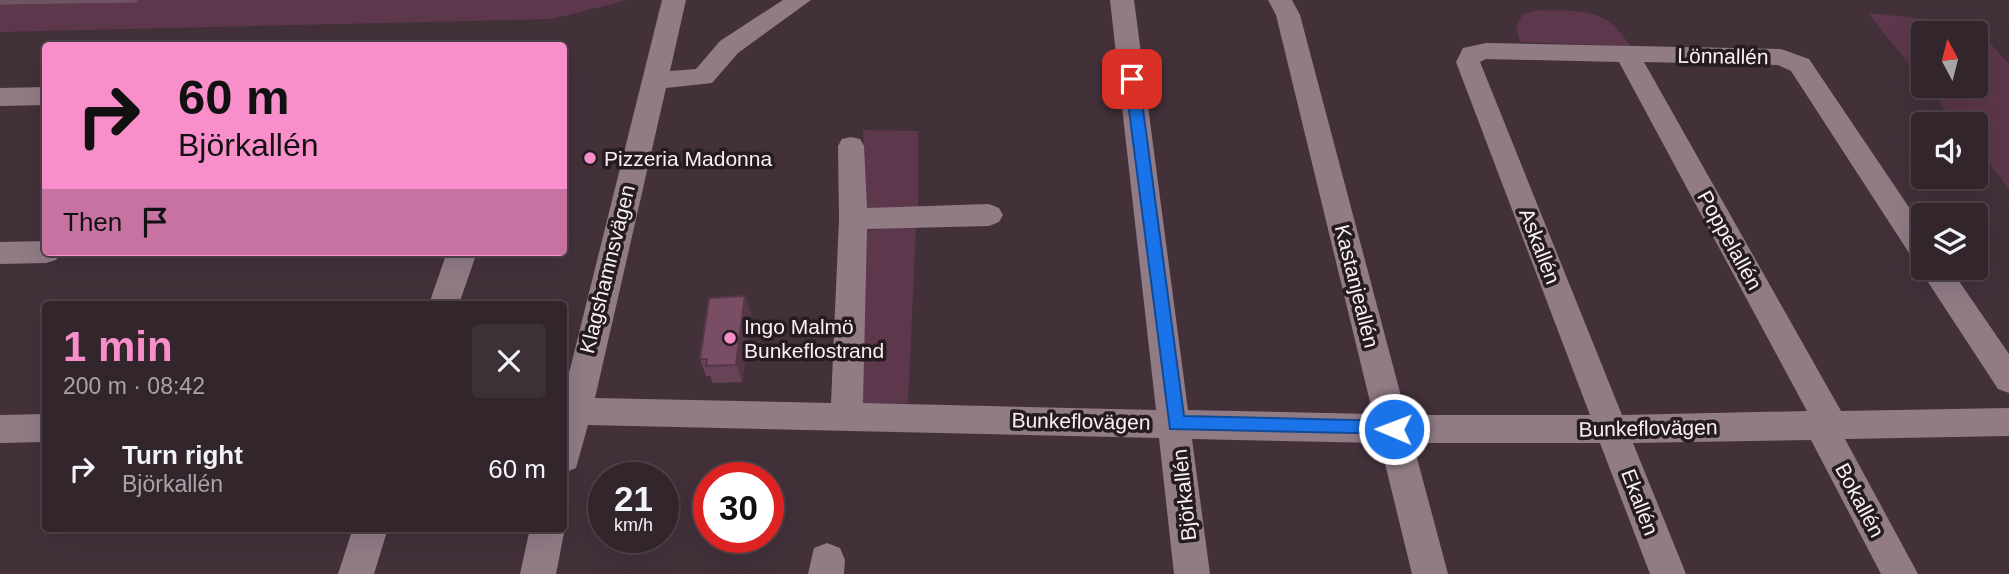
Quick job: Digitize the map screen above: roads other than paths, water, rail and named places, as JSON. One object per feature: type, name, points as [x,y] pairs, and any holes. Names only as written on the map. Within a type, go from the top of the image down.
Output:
[{"type":"street","name":"Klagshamnsvägen","points":[[568,411],[674,0]]},
{"type":"street","points":[[654,80],[703,77],[729,47],[799,0]]},
{"type":"street","name":"Björkallén","points":[[1122,0],[1176,423],[1192,574]]},
{"type":"street","name":"Kastanjeallén","points":[[1280,0],[1287,15],[1430,574]]},
{"type":"street","name":"Lönnallén","points":[[1468,62],[1472,54],[1486,51],[1781,57],[1800,65],[1911,233]]},
{"type":"street","name":"Poppelallén","points":[[1627,54],[1827,426]]},
{"type":"street","name":"Askallén","points":[[1468,62],[1612,429]]},
{"type":"street","points":[[0,97],[42,96]]},
{"type":"street","points":[[847,416],[853,219],[851,146]]},
{"type":"street","points":[[853,219],[989,215]]},
{"type":"street","points":[[0,253],[42,252]]},
{"type":"street","points":[[445,301],[461,256]]},
{"type":"street","points":[[1942,280],[2009,380]]},
{"type":"street","name":"Bunkeflovägen","points":[[568,411],[1394,429],[1612,429],[2009,422]]},
{"type":"street","name":"Bokallén","points":[[1827,426],[1900,574]]},
{"type":"street","points":[[0,429],[42,428]]},
{"type":"street","name":"Ekallén","points":[[1612,429],[1668,574]]},
{"type":"street","points":[[356,574],[369,532]]},
{"type":"street","points":[[538,574],[547,532]]},
{"type":"waterway","points":[[0,2],[135,0]]},
{"type":"place","name":"Pizzeria Madonna","points":[[590,158]]},
{"type":"place","name":"Ingo Malmö Bunkeflostrand","points":[[730,338]]}]
